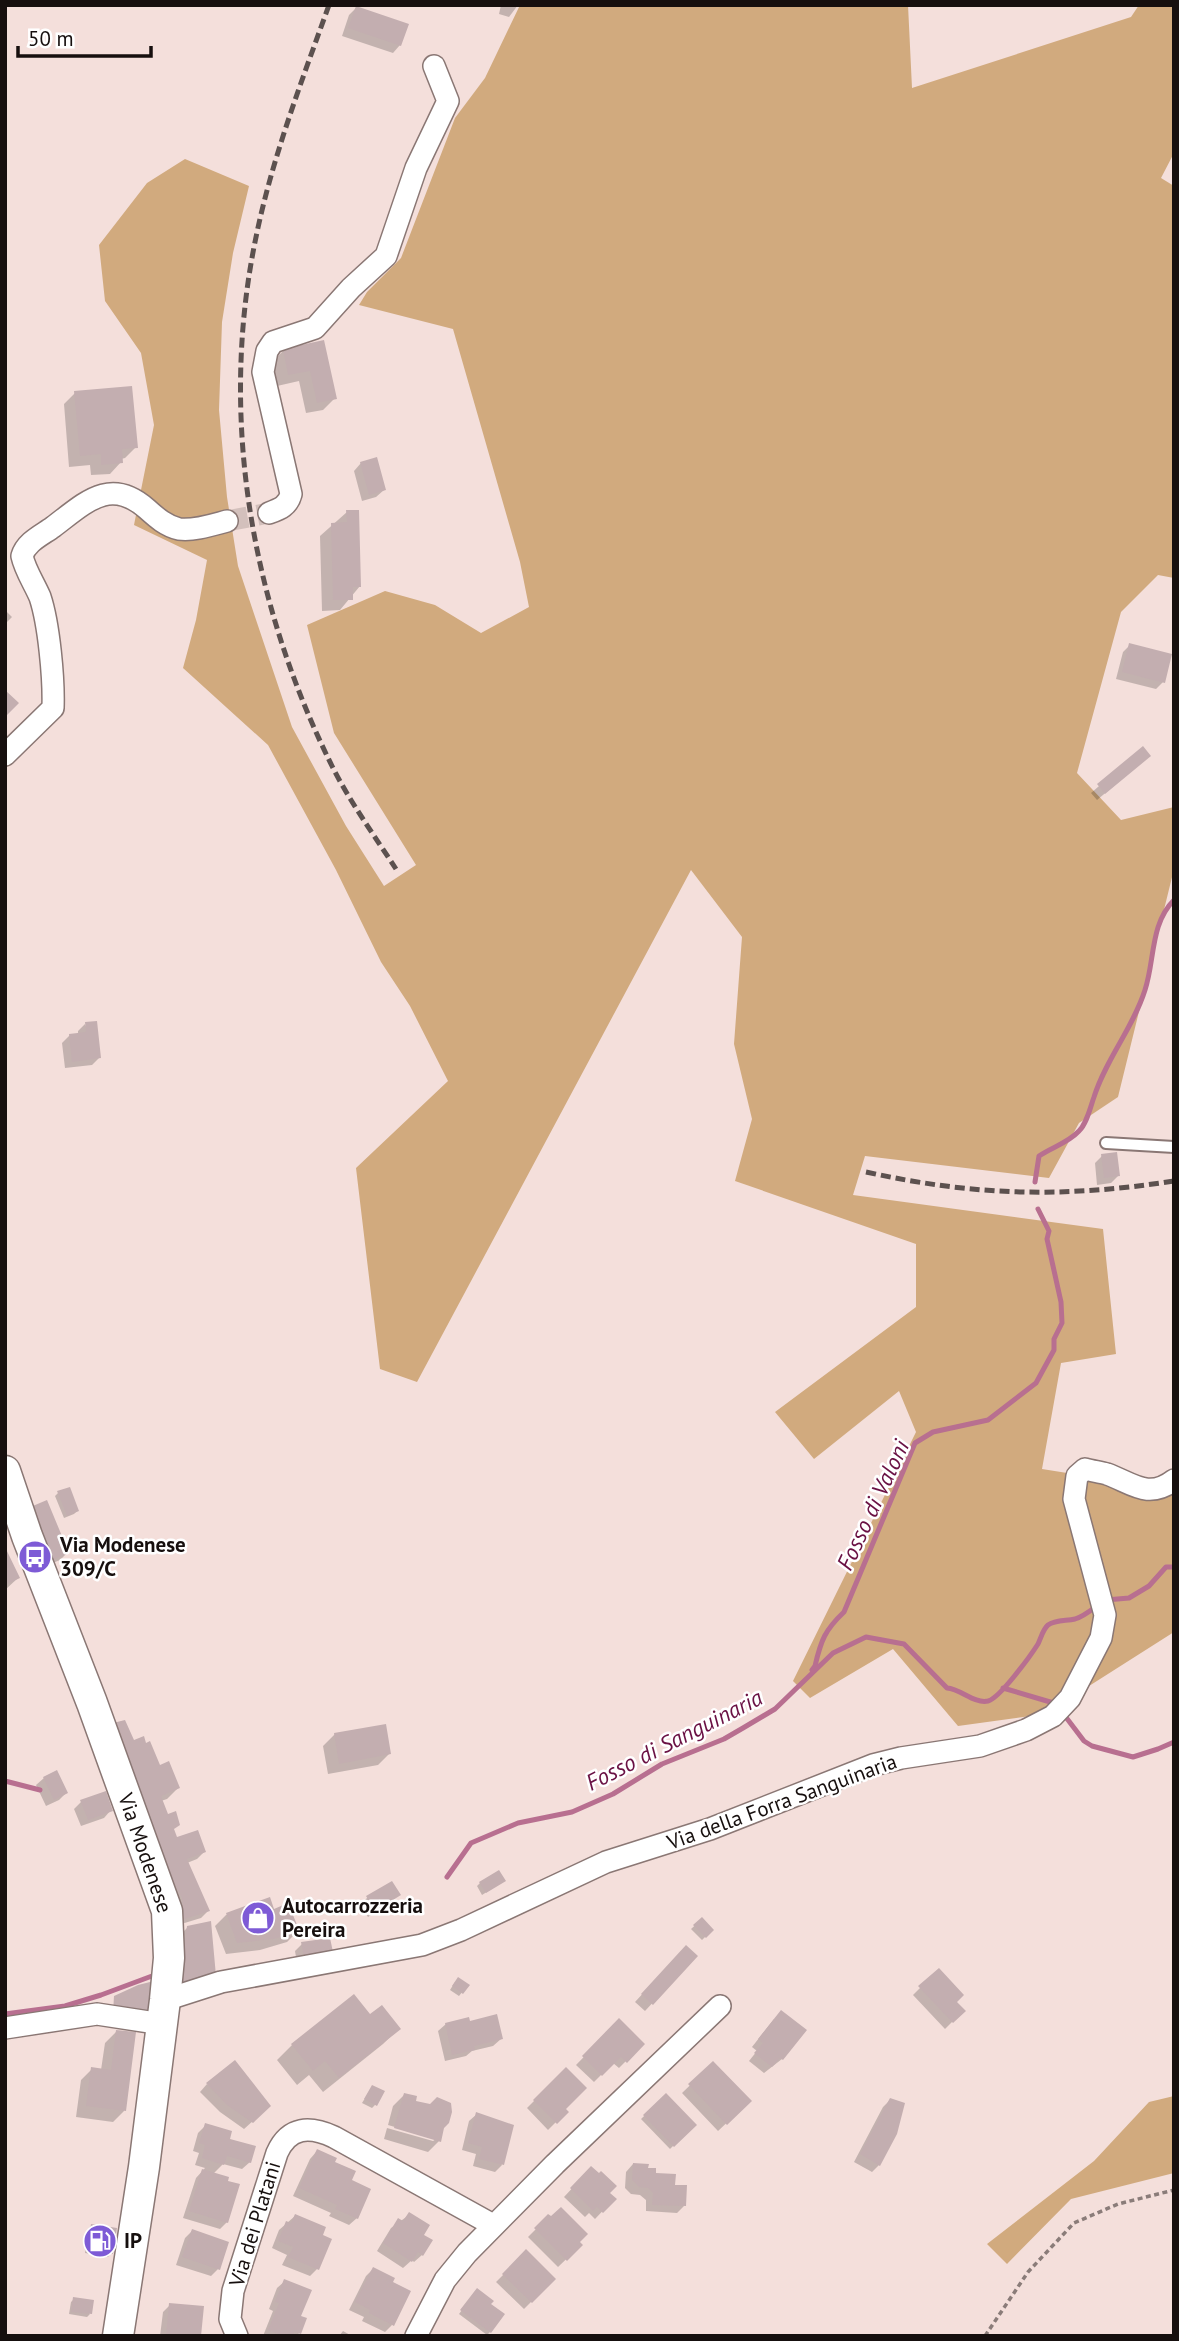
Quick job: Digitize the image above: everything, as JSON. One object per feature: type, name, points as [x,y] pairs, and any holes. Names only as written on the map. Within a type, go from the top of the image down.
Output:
[{"type":"street","points":[[269,513],[283,508],[291,494],[264,372],[267,351],[273,342],[316,328],[351,288],[386,256],[416,169],[447,101],[434,66]]},
{"type":"street","points":[[5,755],[53,708],[51,669],[40,599],[22,556],[28,545],[103,494],[130,496],[160,521],[178,528],[188,530],[227,521]]},
{"type":"street","name":"Via della Forra Sanguinaria","points":[[164,2012],[221,1982],[422,1945],[461,1930],[606,1862],[710,1829],[873,1765],[980,1746],[1026,1730],[1053,1716],[1070,1698],[1101,1638],[1105,1615],[1074,1499],[1077,1475],[1085,1469],[1105,1473],[1142,1490],[1164,1488],[1174,1480]]},
{"type":"street","name":"Via Modenese","points":[[5,1471],[46,1587],[165,1899],[169,1927],[164,2012],[118,2336]]},
{"type":"street","points":[[416,2336],[445,2280],[459,2261],[720,2006]]},
{"type":"street","points":[[5,2028],[97,2014],[164,2012]]},
{"type":"street","name":"Via dei Platani","points":[[237,2336],[230,2319],[233,2291],[277,2153],[285,2139],[299,2130],[314,2129],[334,2137],[493,2225]]},
{"type":"lane","points":[[1106,1143],[1174,1147]]},
{"type":"path","points":[[985,2336],[1028,2272],[1074,2223],[1118,2204],[1174,2190]]},
{"type":"shaded area","points":[[520,5],[908,5],[912,88],[1131,17],[1139,5],[1174,5],[1174,153],[1161,178],[1174,186],[1174,578],[1158,575],[1121,612],[1077,773],[1121,820],[1174,807],[1174,869],[1118,1097],[1079,1123],[1049,1178],[865,1156],[853,1195],[1103,1229],[1116,1354],[1061,1363],[1042,1469],[1174,1490],[1174,1632],[1045,1714],[958,1726],[893,1649],[810,1698],[793,1681],[916,1432],[899,1391],[814,1459],[775,1412],[916,1307],[916,1244],[735,1181],[752,1119],[734,1044],[742,937],[691,870],[417,1382],[380,1369],[356,1168],[448,1081],[410,1006],[381,962],[336,870],[268,745],[183,668],[196,620],[207,560],[134,525],[154,425],[141,353],[105,301],[99,245],[147,183],[185,159],[249,186],[233,253],[222,322],[219,410],[227,497],[238,566],[292,727],[346,826],[384,886],[416,865],[334,733],[307,625],[385,591],[435,605],[481,633],[529,607],[520,562],[453,329],[359,305],[367,292],[401,258],[455,118],[485,78]]},
{"type":"shaded area","points":[[1174,2096],[1174,2173],[1071,2199],[1007,2264],[987,2244],[1094,2161],[1149,2102]]},
{"type":"building","points":[[356,6],[409,24],[401,46],[348,28]]},
{"type":"building","points":[[324,340],[337,399],[317,403],[310,371],[288,375],[283,349]]},
{"type":"building","points":[[132,386],[138,448],[122,449],[123,463],[101,465],[101,454],[80,456],[74,391]]},
{"type":"building","points":[[377,457],[386,490],[369,495],[360,462]]},
{"type":"building","points":[[346,510],[359,510],[361,587],[353,587],[353,600],[333,600],[331,523],[347,522]]},
{"type":"building","points":[[1129,643],[1172,654],[1165,683],[1122,672]]},
{"type":"building","points":[[5,690],[19,703],[5,717]]},
{"type":"building","points":[[1143,746],[1151,756],[1105,794],[1097,784]]},
{"type":"building","points":[[97,1021],[101,1058],[72,1062],[69,1034],[86,1032],[85,1022]]},
{"type":"building","points":[[1117,1152],[1120,1176],[1104,1178],[1101,1154]]},
{"type":"building","points":[[70,1487],[79,1511],[67,1516],[57,1491]]},
{"type":"building","points":[[47,1500],[69,1553],[50,1561],[28,1508]]},
{"type":"building","points":[[5,1547],[20,1578],[5,1585]]},
{"type":"building","points":[[125,1720],[134,1740],[144,1736],[146,1743],[150,1741],[160,1765],[169,1761],[180,1788],[161,1796],[168,1814],[176,1811],[180,1825],[174,1829],[177,1837],[198,1830],[206,1852],[187,1859],[210,1911],[184,1919],[182,1898],[166,1867],[113,1723]]},
{"type":"building","points":[[386,1724],[391,1754],[339,1764],[334,1733]]},
{"type":"building","points":[[57,1770],[68,1793],[54,1800],[43,1777]]},
{"type":"building","points":[[106,1791],[113,1811],[88,1820],[80,1800]]},
{"type":"building","points":[[499,1870],[506,1881],[486,1893],[479,1882]]},
{"type":"building","points":[[392,1881],[401,1895],[375,1911],[366,1896]]},
{"type":"building","points":[[270,1897],[274,1909],[288,1903],[300,1932],[273,1939],[237,1943],[226,1913]]},
{"type":"building","points":[[702,1917],[714,1930],[706,1938],[693,1925]]},
{"type":"building","points":[[211,1921],[216,1976],[179,1986],[187,1926]]},
{"type":"building","points":[[330,1938],[333,1952],[304,1957],[301,1942]]},
{"type":"building","points":[[686,1945],[698,1956],[653,2005],[641,1994]]},
{"type":"building","points":[[939,1968],[964,1995],[957,2002],[966,2011],[953,2023],[918,1986]]},
{"type":"building","points":[[458,1977],[470,1985],[463,1994],[452,1986]]},
{"type":"building","points":[[158,1980],[154,2016],[113,2013],[114,1996],[138,1985]]},
{"type":"building","points":[[354,1994],[370,2014],[382,2005],[401,2029],[339,2078],[325,2061],[313,2071],[291,2044]]},
{"type":"building","points":[[781,2010],[807,2030],[783,2060],[780,2058],[772,2067],[754,2053],[763,2043],[758,2039]]},
{"type":"building","points":[[497,2014],[503,2039],[474,2046],[475,2050],[452,2055],[445,2023],[469,2017],[470,2021]]},
{"type":"building","points":[[619,2018],[645,2044],[627,2063],[621,2057],[602,2076],[582,2056]]},
{"type":"building","points":[[116,2030],[136,2032],[126,2111],[86,2106],[91,2067],[111,2070]]},
{"type":"building","points":[[235,2060],[271,2106],[253,2123],[227,2105],[206,2083]]},
{"type":"building","points":[[713,2061],[752,2101],[727,2125],[688,2084]]},
{"type":"building","points":[[566,2067],[587,2088],[566,2109],[569,2112],[557,2124],[533,2100]]},
{"type":"building","points":[[372,2085],[385,2091],[377,2106],[364,2099]]},
{"type":"building","points":[[404,2093],[417,2096],[416,2101],[430,2104],[437,2097],[451,2103],[452,2112],[441,2142],[394,2128]]},
{"type":"building","points":[[666,2093],[697,2125],[674,2147],[643,2115]]},
{"type":"building","points":[[890,2098],[905,2103],[897,2134],[880,2166],[860,2154]]},
{"type":"building","points":[[476,2112],[514,2125],[504,2165],[479,2159],[482,2147],[468,2143]]},
{"type":"building","points":[[205,2123],[232,2131],[230,2139],[256,2146],[251,2163],[227,2156],[224,2165],[202,2158],[205,2145],[199,2143]]},
{"type":"building","points":[[317,2149],[337,2158],[335,2162],[356,2171],[352,2180],[371,2189],[358,2219],[335,2209],[337,2205],[299,2188]]},
{"type":"building","points":[[633,2163],[649,2164],[648,2168],[656,2168],[656,2173],[676,2174],[675,2185],[687,2185],[686,2206],[652,2205],[653,2193],[648,2188],[639,2187],[632,2180]]},
{"type":"building","points":[[591,2166],[599,2173],[601,2171],[617,2186],[610,2193],[617,2199],[603,2213],[597,2207],[593,2211],[570,2188]]},
{"type":"building","points":[[202,2169],[229,2177],[228,2181],[240,2184],[228,2223],[189,2211]]},
{"type":"building","points":[[561,2207],[588,2234],[580,2242],[583,2245],[567,2261],[534,2228],[548,2214],[551,2216]]},
{"type":"building","points":[[409,2212],[430,2225],[424,2235],[433,2240],[423,2256],[418,2252],[412,2262],[383,2243],[398,2218],[403,2221]]},
{"type":"building","points":[[295,2214],[326,2227],[323,2235],[332,2239],[319,2270],[288,2257],[293,2247],[278,2241],[286,2221],[291,2223]]},
{"type":"building","points":[[91,2224],[117,2228],[113,2254],[87,2250]]},
{"type":"building","points":[[192,2229],[229,2242],[220,2270],[182,2257]]},
{"type":"building","points":[[526,2249],[556,2279],[532,2303],[502,2274]]},
{"type":"building","points":[[373,2267],[395,2278],[393,2282],[411,2291],[394,2326],[355,2302]]},
{"type":"building","points":[[284,2279],[312,2290],[301,2316],[307,2318],[301,2334],[294,2332],[293,2336],[283,2336],[268,2330],[279,2303],[275,2302]]},
{"type":"building","points":[[477,2288],[494,2301],[491,2304],[505,2314],[491,2333],[460,2310]]},
{"type":"building","points":[[73,2297],[94,2300],[92,2314],[71,2312]]},
{"type":"building","points":[[169,2303],[204,2306],[201,2336],[166,2336]]},
{"type":"waterway","name":"Fosso di Valoni","points":[[1035,1182],[1039,1156],[1070,1139],[1084,1124],[1105,1070],[1140,1004],[1148,979],[1157,931],[1166,910],[1174,900]]},
{"type":"waterway","name":"Fosso di Valoni","points":[[812,1670],[825,1636],[844,1612],[915,1443],[933,1432],[988,1420],[1036,1383],[1054,1350],[1054,1339],[1062,1323],[1061,1302],[1047,1239],[1049,1231],[1038,1209]]},
{"type":"waterway","name":"Fosso di Sanguinaria","points":[[1106,1600],[1129,1598],[1149,1586],[1166,1567],[1174,1567]]},
{"type":"waterway","name":"Fosso di Sanguinaria","points":[[447,1877],[471,1843],[518,1823],[572,1812],[613,1794],[662,1764],[724,1739],[775,1709],[833,1653],[866,1637],[904,1644],[947,1688],[988,1701],[1015,1676],[1048,1625],[1078,1618],[1098,1605]]},
{"type":"waterway","points":[[1003,1688],[1057,1704]]},
{"type":"waterway","points":[[1062,1712],[1084,1741],[1092,1746],[1133,1757],[1174,1742]]},
{"type":"waterway","points":[[5,1781],[40,1790]]},
{"type":"waterway","name":"Fosso di Sanguinaria","points":[[5,2014],[65,2006],[152,1976]]},
{"type":"tunnel","points":[[227,521],[269,513]]},
{"type":"railway","points":[[329,5],[278,152],[255,242],[245,309],[241,376],[242,444],[250,510],[263,576],[281,641],[304,705],[332,766],[396,869]]},
{"type":"railway","points":[[866,1172],[945,1186],[1020,1192],[1095,1190],[1174,1181]]},
{"type":"place","name":"Via Modenese 309/C","points":[[35,1557]]},
{"type":"place","name":"Autocarrozzeria Pereira","points":[[258,1918]]},
{"type":"place","name":"IP","points":[[100,2241]]}]
